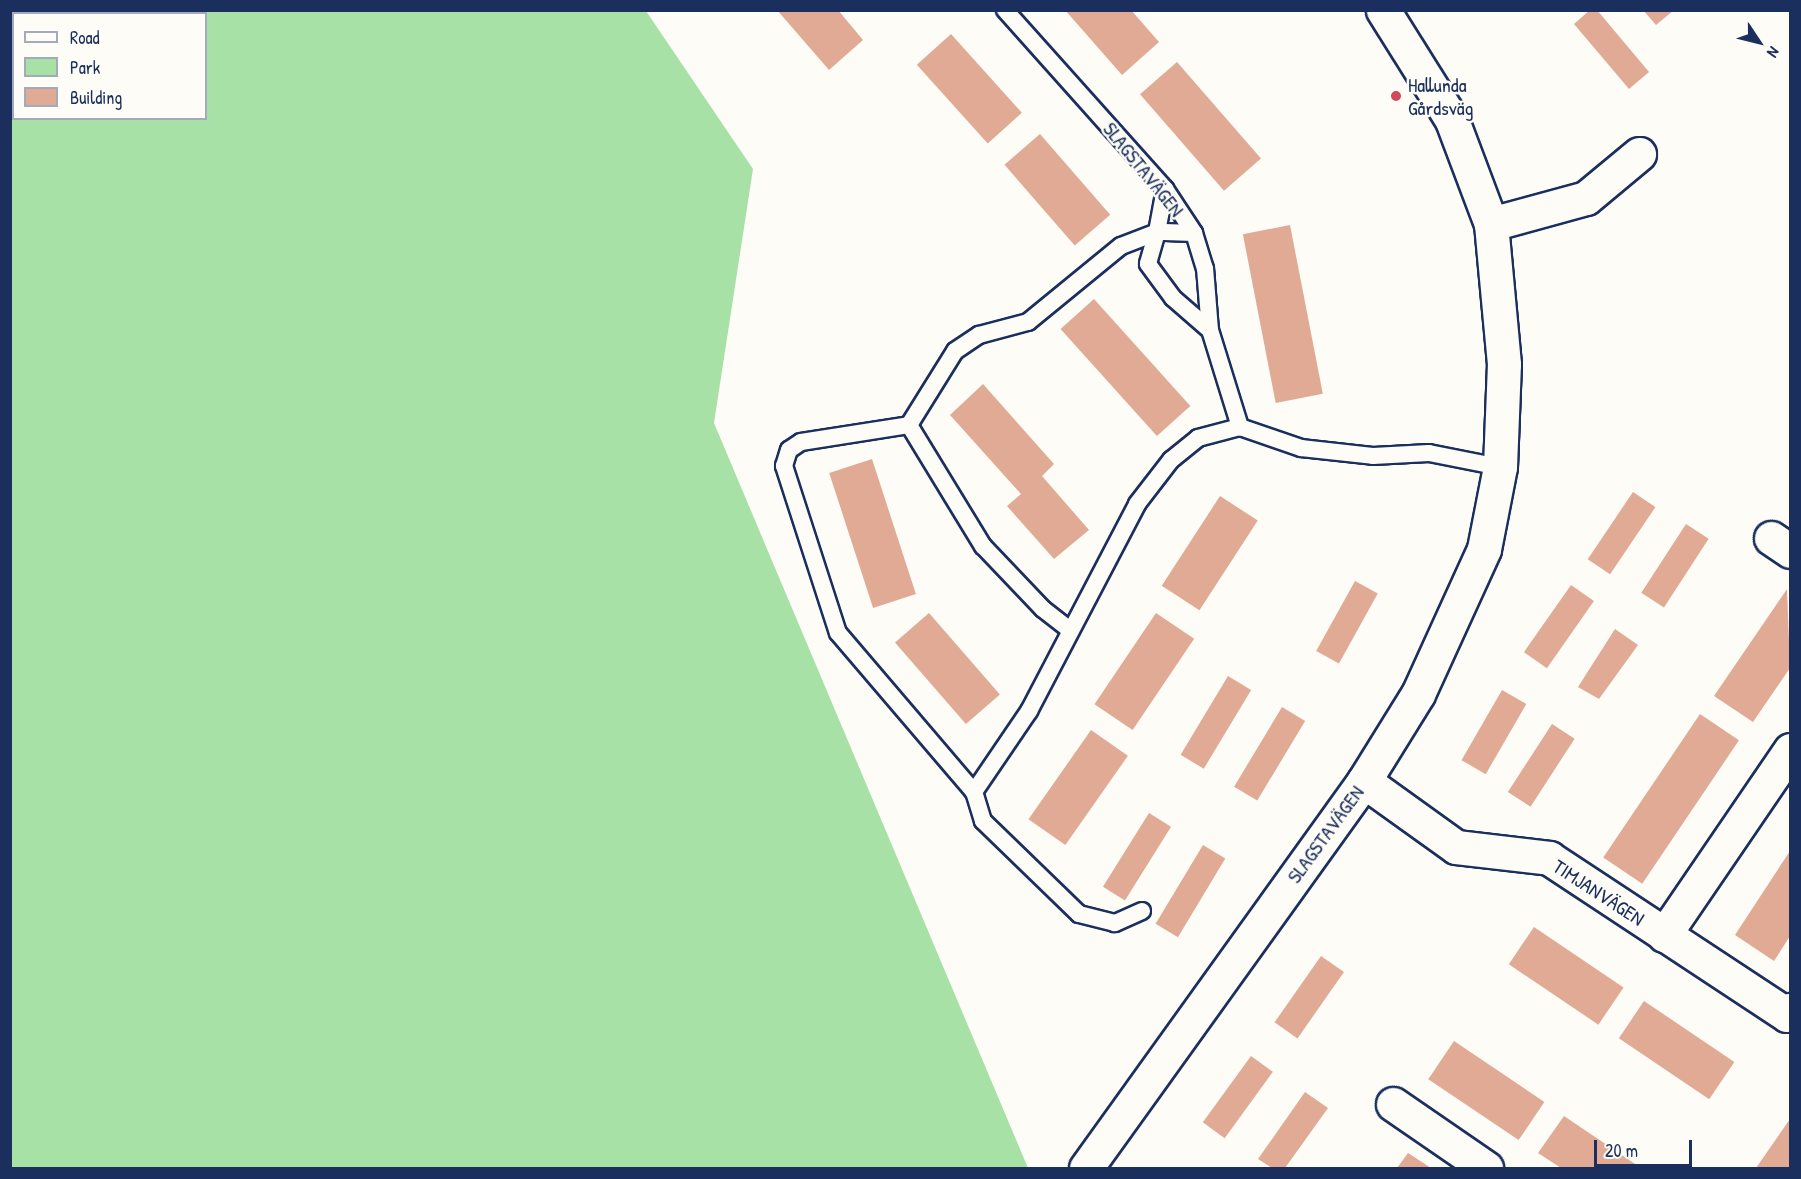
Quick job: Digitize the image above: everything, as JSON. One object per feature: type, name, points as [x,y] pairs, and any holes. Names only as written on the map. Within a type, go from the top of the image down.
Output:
[{"type":"street","name":"SLAGSTAVÄGEN","points":[[1086,1168],[1364,781],[1448,637],[1484,549],[1500,467],[1504,364],[1491,224],[1452,120],[1383,10]]},
{"type":"street","points":[[1491,224],[1586,198],[1639,154]]},
{"type":"street","points":[[1664,934],[1791,750]]},
{"type":"street","name":"TIMJANVÄGEN","points":[[1364,781],[1456,847],[1549,858],[1787,1016],[1791,1010]]},
{"type":"street","points":[[1393,1104],[1486,1168]]},
{"type":"lane","name":"SLAGSTAVÄGEN","points":[[1005,10],[1166,189],[1194,233],[1207,279],[1210,330],[1240,427]]},
{"type":"lane","points":[[1166,189],[1148,264],[1173,298],[1210,330]]},
{"type":"lane","points":[[1142,911],[1115,923],[1079,914],[983,821],[974,792],[838,633],[785,477],[789,450],[801,442],[909,424],[955,351],[979,335],[1028,322],[1121,246],[1157,232],[1194,233]]},
{"type":"lane","points":[[909,424],[983,546],[1043,609],[1069,629]]},
{"type":"lane","points":[[974,792],[1029,711],[1069,629],[1137,504],[1171,460],[1198,438],[1240,427],[1301,448],[1373,456],[1429,453],[1500,467]]},
{"type":"green space","points":[[10,11],[646,11],[753,169],[714,423],[1028,1168],[11,1168]]},
{"type":"building","points":[[777,10],[838,10],[863,40],[829,70]]},
{"type":"building","points":[[1065,10],[1131,10],[1159,42],[1122,75]]},
{"type":"building","points":[[1590,10],[1597,10],[1649,72],[1629,89],[1574,24]]},
{"type":"building","points":[[1643,10],[1674,10],[1656,25]]},
{"type":"building","points":[[951,34],[1022,113],[988,144],[917,65]]},
{"type":"building","points":[[1177,62],[1261,159],[1224,191],[1140,94]]},
{"type":"building","points":[[1040,134],[1110,215],[1075,246],[1005,165]]},
{"type":"building","points":[[1290,225],[1323,394],[1276,403],[1243,234]]},
{"type":"building","points":[[1094,299],[1190,406],[1157,436],[1061,329]]},
{"type":"building","points":[[983,384],[1054,464],[1042,476],[1089,530],[1054,559],[1007,506],[1021,494],[950,415]]},
{"type":"building","points":[[872,459],[916,594],[873,608],[829,473]]},
{"type":"building","points":[[1633,492],[1655,507],[1610,574],[1588,559]]},
{"type":"building","points":[[1220,496],[1258,521],[1199,610],[1162,586]]},
{"type":"building","points":[[1686,524],[1709,539],[1664,607],[1641,593]]},
{"type":"building","points":[[1355,581],[1378,594],[1339,664],[1316,651]]},
{"type":"building","points":[[1571,585],[1594,601],[1547,668],[1524,652]]},
{"type":"building","points":[[1787,589],[1790,668],[1753,722],[1714,696]]},
{"type":"building","points":[[929,613],[1000,695],[966,724],[895,643]]},
{"type":"building","points":[[1156,613],[1194,639],[1133,730],[1094,704]]},
{"type":"building","points":[[1615,629],[1638,645],[1599,699],[1578,687]]},
{"type":"building","points":[[1228,676],[1251,690],[1204,769],[1181,755]]},
{"type":"building","points":[[1502,690],[1526,704],[1486,774],[1462,760]]},
{"type":"building","points":[[1282,707],[1305,721],[1257,801],[1234,787]]},
{"type":"building","points":[[1700,714],[1739,740],[1642,884],[1603,857]]},
{"type":"building","points":[[1552,724],[1575,739],[1531,807],[1508,792]]},
{"type":"building","points":[[1091,730],[1128,756],[1065,845],[1028,819]]},
{"type":"building","points":[[1149,813],[1171,827],[1125,901],[1103,887]]},
{"type":"building","points":[[1203,845],[1225,858],[1178,937],[1156,924]]},
{"type":"building","points":[[1790,851],[1790,936],[1774,961],[1735,935]]},
{"type":"building","points":[[1534,927],[1624,987],[1598,1025],[1509,964]]},
{"type":"building","points":[[1321,956],[1344,972],[1297,1038],[1275,1022]]},
{"type":"building","points":[[1644,1001],[1734,1062],[1709,1099],[1619,1038]]},
{"type":"building","points":[[1454,1041],[1544,1102],[1519,1140],[1428,1079]]},
{"type":"building","points":[[1251,1056],[1273,1072],[1225,1138],[1203,1122]]},
{"type":"building","points":[[1305,1092],[1328,1108],[1285,1168],[1272,1168],[1258,1159]]},
{"type":"building","points":[[1564,1116],[1641,1168],[1561,1168],[1538,1153]]},
{"type":"building","points":[[1790,1119],[1790,1168],[1756,1168]]},
{"type":"building","points":[[1408,1153],[1431,1168],[1397,1168]]},
{"type":"place","name":"Hallunda Gårdsväg","points":[[1396,96]]}]
